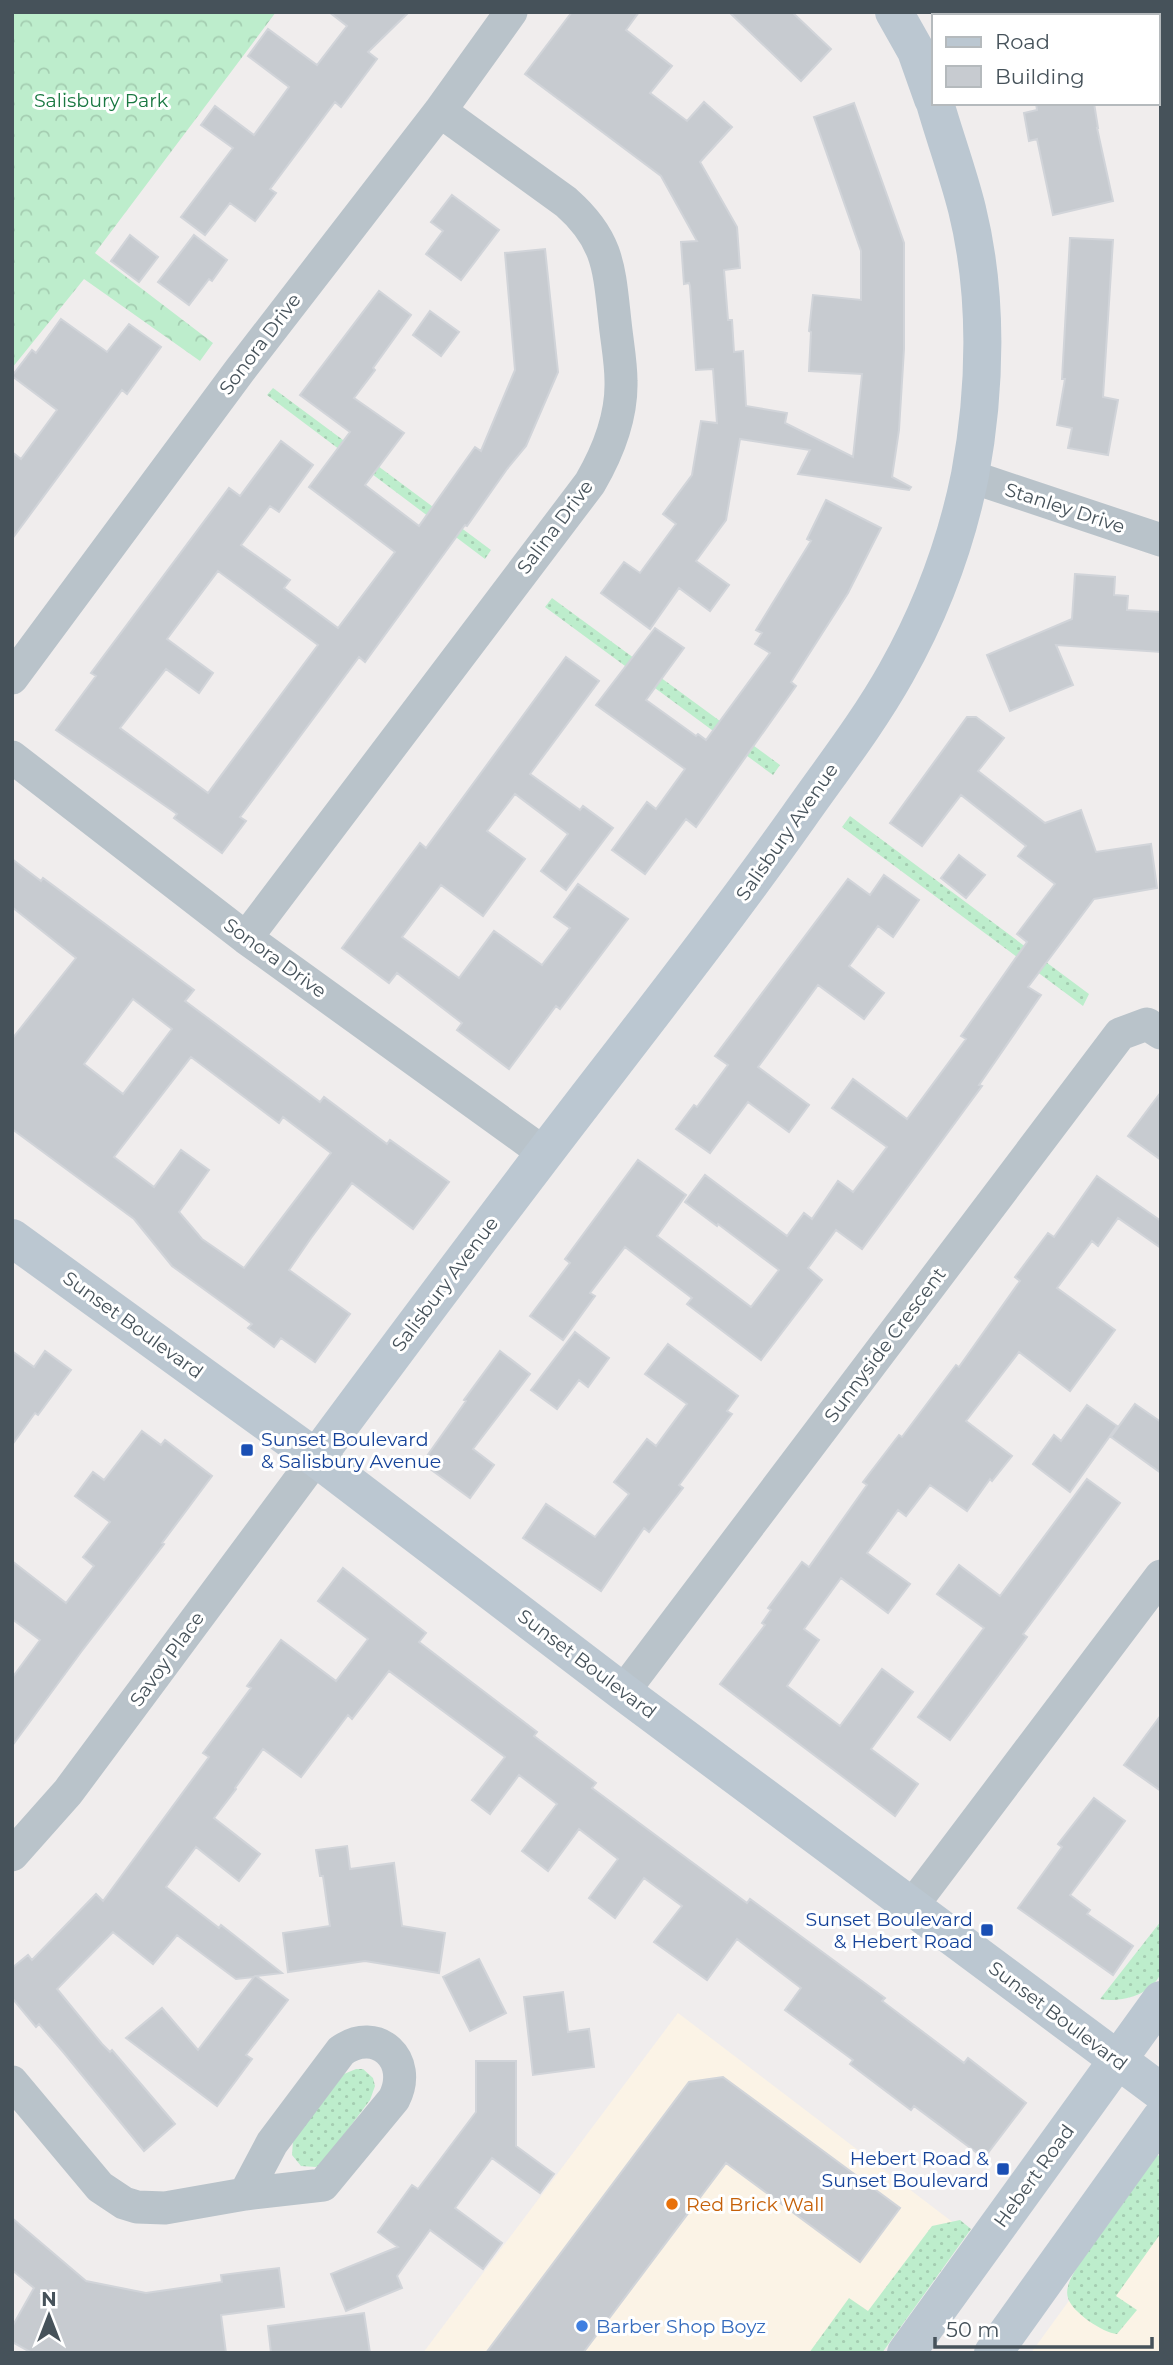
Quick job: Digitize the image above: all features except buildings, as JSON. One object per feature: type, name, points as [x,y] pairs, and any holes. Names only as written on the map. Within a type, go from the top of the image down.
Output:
[{"type":"street","name":"Sonora Drive","points":[[12,678],[240,370],[440,111],[511,12]]},
{"type":"street","name":"Salisbury Avenue","points":[[894,12],[916,51],[932,95]]},
{"type":"street","name":"Salisbury Avenue","points":[[316,1458],[544,1153],[729,914],[880,699],[920,629],[957,528],[970,476],[982,370],[976,262],[967,210],[935,105]]},
{"type":"street","name":"Salina Drive","points":[[246,938],[590,483],[615,428],[621,382],[608,265],[596,234],[583,217],[566,202],[440,111]]},
{"type":"street","name":"Stanley Drive","points":[[970,476],[1161,540]]},
{"type":"street","name":"Sonora Drive","points":[[12,757],[246,938],[544,1153]]},
{"type":"street","name":"Sunnyside Crescent","points":[[623,1692],[1120,1034],[1147,1024],[1161,1033]]},
{"type":"street","name":"Sunset Boulevard","points":[[12,1238],[316,1458],[623,1692],[1161,2092]]},
{"type":"street","name":"Savoy Place","points":[[12,1855],[68,1792],[316,1458]]},
{"type":"street","points":[[912,1906],[1161,1576]]},
{"type":"street","name":"Hebert Road","points":[[906,2353],[1161,2000]]},
{"type":"street","points":[[12,2082],[100,2187],[124,2203],[138,2207],[165,2208],[244,2194],[323,2185],[399,2090],[400,2069],[389,2051],[381,2045],[360,2042],[341,2051],[272,2143],[244,2194]]},
{"type":"street","points":[[993,2353],[1161,2118]]},
{"type":"shaded area","points":[[678,2013],[959,2227],[861,2353],[423,2353]]},
{"type":"shaded area","points":[[1161,2174],[1161,2353],[1031,2353]]},
{"type":"green space","name":"Salisbury Park","points":[[12,12],[276,12],[95,253],[213,343],[200,361],[84,279],[12,368]]},
{"type":"green space","points":[[273,388],[491,550],[485,559],[267,395]]},
{"type":"green space","points":[[552,598],[780,765],[773,775],[545,607]]},
{"type":"green space","points":[[850,816],[1089,994],[1083,1006],[842,827]]},
{"type":"green space","points":[[1161,1921],[1162,1968],[1157,1980],[1135,1996],[1117,2000],[1100,1999]]},
{"type":"green space","points":[[363,2069],[373,2078],[375,2086],[370,2100],[322,2164],[316,2167],[301,2166],[292,2155],[293,2141],[344,2074]]},
{"type":"green space","points":[[1156,2155],[1161,2156],[1161,2233],[1116,2296],[1137,2310],[1117,2334],[1111,2333],[1089,2321],[1075,2309],[1068,2298],[1068,2289],[1081,2261]]},
{"type":"green space","points":[[960,2220],[971,2229],[882,2353],[809,2353],[849,2298],[868,2311],[932,2226]]},
{"type":"place","name":"Sunset Boulevard & Salisbury Avenue","points":[[247,1450]]},
{"type":"place","name":"Sunset Boulevard & Hebert Road","points":[[987,1930]]},
{"type":"place","name":"Hebert Road & Sunset Boulevard","points":[[1003,2169]]},
{"type":"place","name":"Red Brick Wall","points":[[672,2204]]},
{"type":"place","name":"Barber Shop Boyz","points":[[582,2326]]}]
